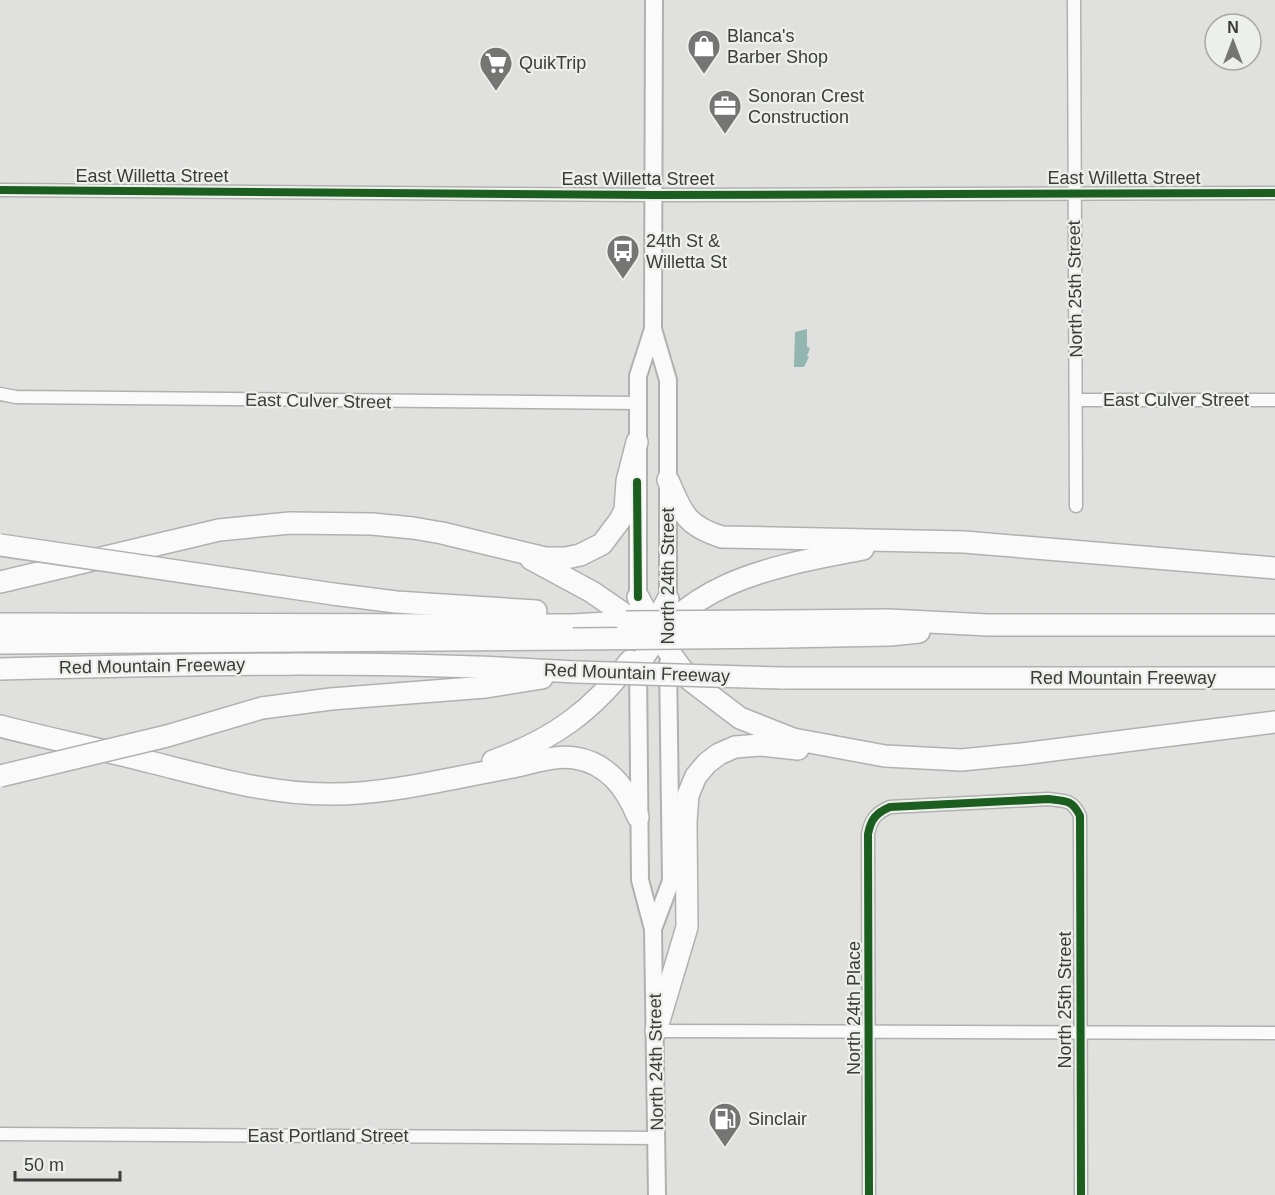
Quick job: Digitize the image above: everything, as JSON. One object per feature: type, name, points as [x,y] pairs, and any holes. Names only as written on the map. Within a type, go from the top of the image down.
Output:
[{"type":"highway","points":[[0,582],[219,530],[290,523],[372,524],[413,528],[545,558],[580,555],[602,544],[613,531],[625,510],[627,481],[637,442]]},
{"type":"highway","points":[[668,480],[678,504],[691,523],[704,531],[722,537],[984,544],[1275,568]]},
{"type":"highway","points":[[442,779],[517,753],[559,731],[577,718],[609,688],[651,641],[689,607],[739,579],[796,562],[902,542]]},
{"type":"highway","points":[[0,545],[333,594],[465,608],[651,641],[889,620],[988,625],[1275,625]]},
{"type":"highway","points":[[522,554],[592,592],[651,641],[690,680],[740,718],[793,739],[885,756]]},
{"type":"highway","points":[[638,597],[651,641]]},
{"type":"highway","points":[[651,641],[668,599]]},
{"type":"highway","points":[[0,624],[271,623],[783,629]]},
{"type":"highway","points":[[0,643],[572,626]]},
{"type":"highway","points":[[0,658],[177,664]]},
{"type":"highway","name":"Red Mountain Freeway","points":[[0,669],[177,664],[416,665],[783,678],[1275,678]]},
{"type":"highway","points":[[0,763],[164,725],[262,708],[331,699],[486,687],[576,672]]},
{"type":"highway","points":[[0,776],[168,736],[262,708]]},
{"type":"highway","points":[[656,1031],[687,927],[688,795],[696,776],[719,754],[747,745],[961,760],[1275,722]]},
{"type":"highway","points":[[0,726],[251,787],[294,793],[372,792],[543,760],[574,758],[588,761],[611,774],[630,798],[638,817]]},
{"type":"main road","name":"North 24th Street","points":[[654,0],[653,329],[668,380],[668,599]]},
{"type":"main road","name":"North 24th Street","points":[[638,597],[638,376],[653,329]]},
{"type":"main road","name":"North 24th Street","points":[[651,641],[638,817],[640,880],[653,929],[657,1195]]},
{"type":"main road","name":"North 24th Street","points":[[651,641],[671,881],[653,929]]},
{"type":"street","name":"North 25th Street","points":[[1074,0],[1076,506]]},
{"type":"street","name":"East Willetta Street","points":[[0,190],[654,195],[1275,193]]},
{"type":"street","name":"East Culver Street","points":[[0,394],[16,397],[637,403]]},
{"type":"street","name":"East Culver Street","points":[[1076,400],[1275,400]]},
{"type":"street","name":"North 24th Place","points":[[869,1195],[868,834],[871,821],[879,812],[890,807],[1048,799],[1067,801],[1075,806]]},
{"type":"street","name":"North 25th Street","points":[[1075,806],[1080,816],[1081,1195]]},
{"type":"street","points":[[656,1031],[1275,1033]]},
{"type":"street","name":"East Portland Street","points":[[0,1134],[657,1138]]},
{"type":"water","points":[[807,329],[807,347],[810,348],[807,356],[809,357],[804,367],[794,367],[795,332]]},
{"type":"cycle path","points":[[0,190],[654,195],[1275,193]]},
{"type":"cycle path","points":[[637,482],[638,597]]},
{"type":"cycle path","points":[[869,1195],[868,834],[871,824],[878,814],[890,807],[1048,799],[1071,804],[1080,816],[1081,1195]]},
{"type":"place","name":"Blanca's Barber Shop","points":[[704,75]]},
{"type":"place","name":"QuikTrip","points":[[496,92]]},
{"type":"place","name":"Sonoran Crest Construction","points":[[725,135]]},
{"type":"place","name":"24th St & Willetta St","points":[[623,280]]},
{"type":"place","name":"Sinclair","points":[[725,1148]]}]
